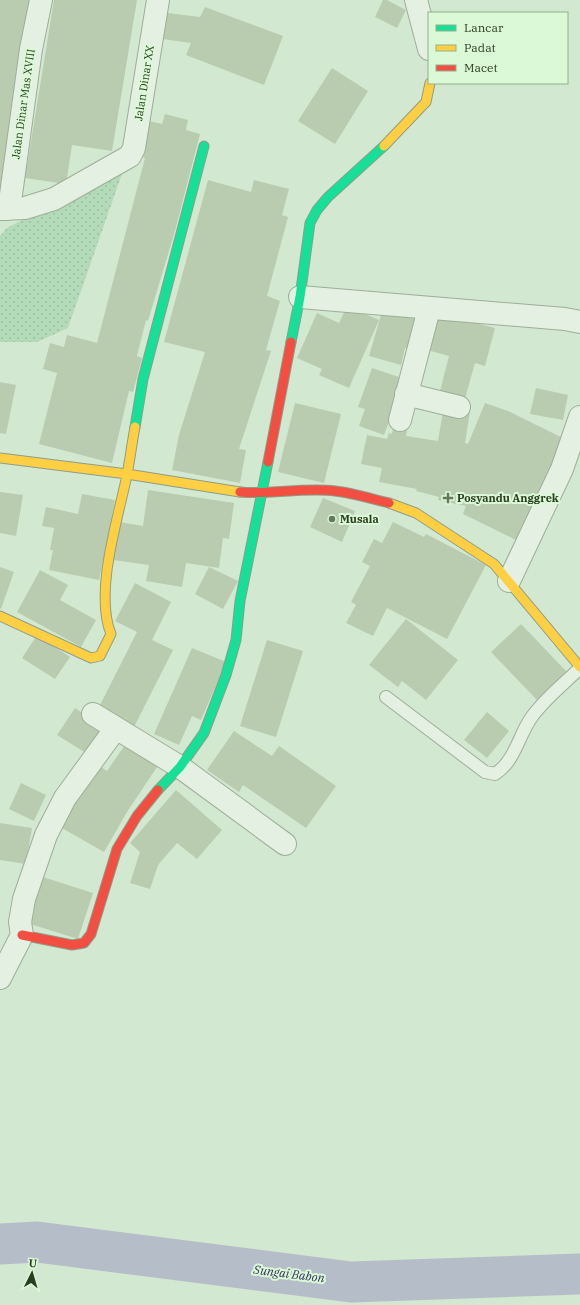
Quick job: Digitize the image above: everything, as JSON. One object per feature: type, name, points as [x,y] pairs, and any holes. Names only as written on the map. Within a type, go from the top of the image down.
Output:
[{"type":"street","name":"Jalan Dinar Mas XVIII","points":[[4,209],[31,49],[41,0]]},
{"type":"street","name":"Jalan Dinar XX","points":[[4,209],[36,206],[54,199],[130,156],[134,148],[158,0]]},
{"type":"street","points":[[416,0],[428,45]]},
{"type":"street","points":[[22,935],[72,944],[84,943],[91,934],[117,849],[137,816],[165,782],[180,767],[204,733],[226,675],[236,640],[240,600],[300,297],[310,223],[317,210],[380,151],[426,102],[430,84]]},
{"type":"street","points":[[0,616],[91,658],[100,656],[111,634],[106,624],[106,580],[112,541],[127,474],[143,379],[204,146]]},
{"type":"street","points":[[300,297],[429,309],[565,319],[580,322]]},
{"type":"street","points":[[400,420],[429,309]]},
{"type":"street","points":[[406,394],[459,407]]},
{"type":"street","points":[[509,581],[562,469],[580,417]]},
{"type":"street","points":[[0,458],[127,474],[228,491],[262,494],[274,491],[335,491],[390,503],[416,513],[465,543],[494,564],[580,668]]},
{"type":"street","points":[[93,714],[180,767],[285,844]]},
{"type":"street","points":[[0,978],[22,935],[20,922],[24,899],[46,835],[65,798],[116,728]]},
{"type":"lane","points":[[386,697],[486,772],[495,774],[503,769],[516,749],[520,735],[531,718],[580,668]]},
{"type":"green space","points":[[124,168],[68,328],[37,342],[0,342],[0,236],[7,228]]},
{"type":"building","points":[[0,0],[32,0],[2,187],[0,187]]},
{"type":"building","points":[[54,0],[137,0],[112,151],[72,145],[66,184],[25,178]]},
{"type":"building","points":[[383,0],[387,0],[406,10],[397,28],[375,17]]},
{"type":"building","points":[[205,7],[283,36],[264,85],[186,55],[191,43],[156,38],[160,12],[200,17]]},
{"type":"building","points":[[332,68],[368,91],[335,144],[298,121]]},
{"type":"building","points":[[165,114],[188,120],[186,130],[200,134],[175,231],[148,321],[146,320],[137,356],[142,358],[133,392],[129,391],[112,463],[39,444],[57,373],[43,369],[50,343],[64,347],[67,335],[97,343],[145,158],[136,155],[145,120],[162,124]]},
{"type":"building","points":[[208,180],[251,192],[254,180],[289,189],[282,215],[288,217],[267,296],[280,301],[266,350],[271,351],[239,449],[246,450],[240,483],[172,470],[179,435],[205,352],[164,342]]},
{"type":"building","points":[[347,306],[379,320],[349,388],[319,375],[322,369],[297,358],[317,313],[339,323]]},
{"type":"building","points":[[383,308],[422,318],[414,350],[405,348],[401,365],[369,356]]},
{"type":"building","points":[[437,313],[495,328],[485,366],[475,363],[464,402],[439,395],[449,356],[427,350]]},
{"type":"building","points":[[372,368],[405,379],[384,435],[359,426],[365,409],[358,407]]},
{"type":"building","points":[[0,382],[16,385],[6,434],[0,433]]},
{"type":"building","points":[[536,388],[568,395],[563,420],[530,414]]},
{"type":"building","points":[[295,403],[341,414],[324,483],[278,472]]},
{"type":"building","points":[[485,403],[508,411],[569,441],[518,541],[463,514],[466,506],[438,500],[439,497],[416,491],[417,489],[379,482],[382,468],[361,464],[367,435],[387,439],[389,433],[392,434],[394,422],[408,424],[406,436],[438,441],[444,406],[470,411],[465,443],[468,444]]},
{"type":"building","points":[[148,490],[234,503],[229,539],[223,538],[219,568],[186,563],[182,587],[146,581],[149,565],[113,560],[119,522],[143,526]]},
{"type":"building","points":[[0,492],[23,495],[16,536],[0,533]]},
{"type":"building","points":[[82,494],[115,500],[99,580],[49,570],[53,550],[50,550],[54,528],[42,526],[46,507],[78,514]]},
{"type":"building","name":"Musala","points":[[323,498],[355,511],[342,542],[310,527]]},
{"type":"building","points":[[393,522],[424,537],[426,534],[486,565],[447,639],[387,608],[373,636],[346,623],[356,605],[351,602],[370,566],[362,562],[374,539],[382,543]]},
{"type":"building","points":[[0,567],[14,572],[1,609],[0,608]]},
{"type":"building","points":[[209,567],[238,581],[223,609],[195,594]]},
{"type":"building","points":[[40,570],[68,585],[60,600],[96,620],[81,647],[17,612]]},
{"type":"building","points":[[135,583],[171,602],[152,640],[173,650],[133,729],[97,711],[137,632],[115,621]]},
{"type":"building","points":[[406,619],[458,660],[426,700],[402,681],[398,687],[369,665]]},
{"type":"building","points":[[521,624],[567,672],[537,700],[491,652]]},
{"type":"building","points":[[37,635],[70,657],[55,679],[22,658]]},
{"type":"building","points":[[267,640],[303,651],[276,737],[240,726]]},
{"type":"building","points":[[192,648],[226,662],[201,720],[192,716],[179,745],[154,734]]},
{"type":"building","points":[[75,708],[103,727],[86,753],[57,735]]},
{"type":"building","points":[[487,712],[509,731],[487,758],[464,740]]},
{"type":"building","points":[[234,731],[272,756],[279,746],[336,786],[306,828],[243,785],[239,792],[207,770]]},
{"type":"building","points":[[127,742],[159,764],[127,812],[104,852],[60,827],[98,765],[107,771]]},
{"type":"building","points":[[21,783],[46,795],[34,821],[9,809]]},
{"type":"building","points":[[176,790],[222,830],[197,859],[177,843],[158,865],[150,889],[130,883],[140,852],[130,843]]},
{"type":"building","points":[[0,823],[32,828],[26,864],[0,860]]},
{"type":"building","points":[[43,877],[93,893],[78,939],[27,923]]},
{"type":"waterway","name":"Sungai Babon","points":[[0,1244],[37,1242],[351,1282],[580,1274]]},
{"type":"traffic: fast","points":[[135,427],[143,379],[204,146]]},
{"type":"traffic: fast","points":[[291,342],[300,297],[310,223],[317,210],[328,197],[384,146]]},
{"type":"traffic: fast","points":[[158,790],[180,767],[204,733],[226,675],[236,640],[240,601],[268,462]]},
{"type":"traffic: slow","points":[[384,146],[426,102],[430,84]]},
{"type":"traffic: slow","points":[[0,616],[91,658],[100,656],[111,634],[106,617],[106,577],[109,555],[127,475],[135,427]]},
{"type":"traffic: slow","points":[[0,458],[127,474],[240,492]]},
{"type":"traffic: slow","points":[[389,503],[416,513],[494,564],[580,667]]},
{"type":"traffic: jam","points":[[268,462],[291,342]]},
{"type":"traffic: jam","points":[[240,492],[263,493],[323,490],[349,493],[389,503]]},
{"type":"traffic: jam","points":[[22,935],[72,945],[84,943],[91,934],[117,849],[137,816],[158,790]]},
{"type":"place","name":"Posyandu Anggrek","points":[[448,498]]},
{"type":"place","name":"Musala","points":[[332,519]]}]
